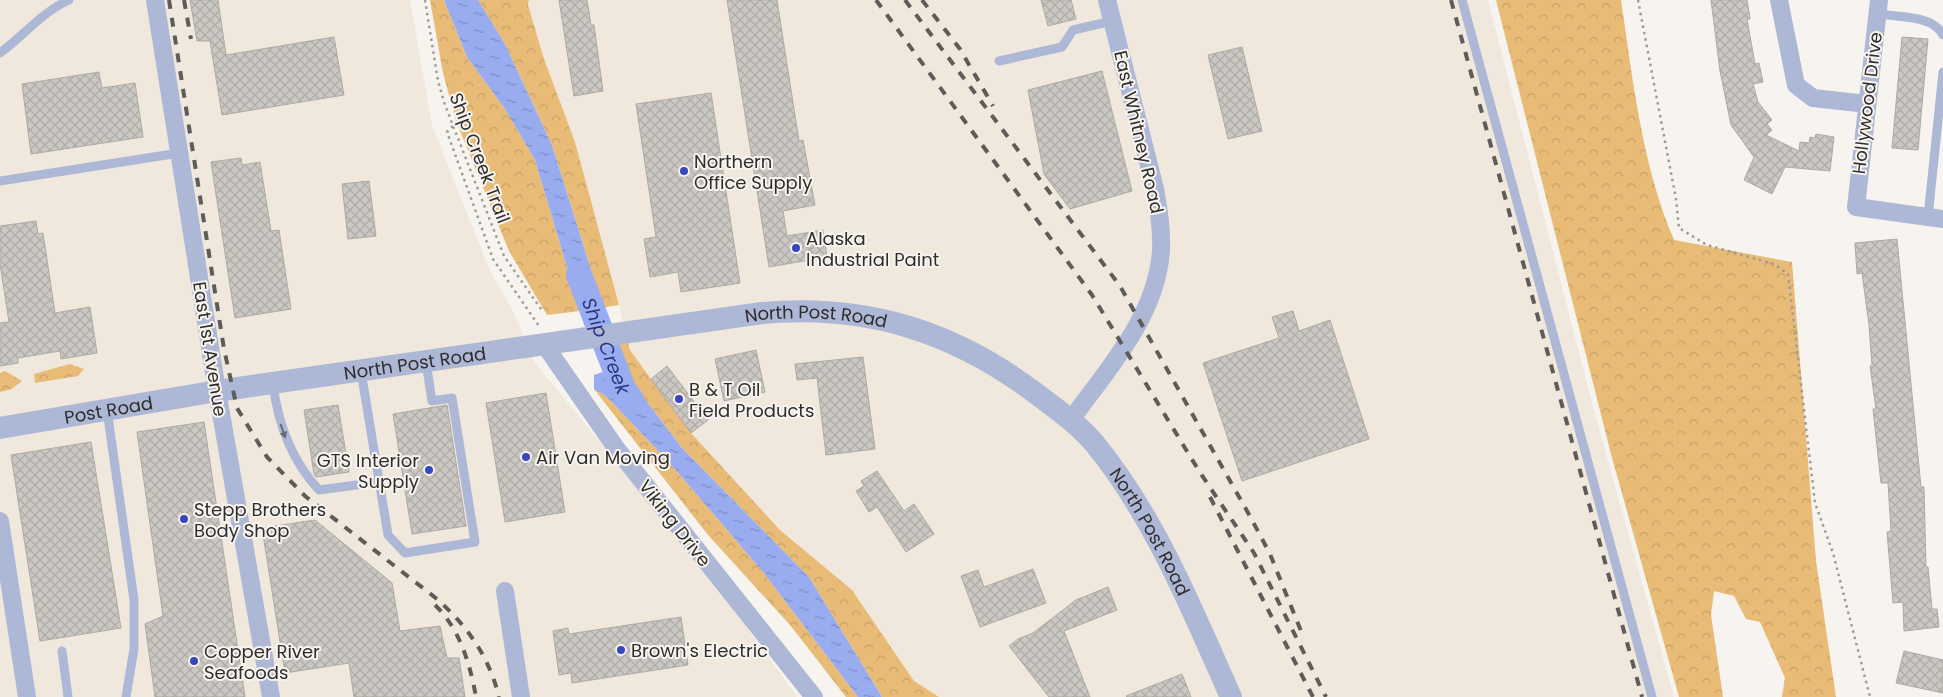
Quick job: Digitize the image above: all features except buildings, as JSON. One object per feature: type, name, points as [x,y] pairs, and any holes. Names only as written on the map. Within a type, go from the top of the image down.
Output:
[{"type":"street","name":"East 1st Avenue","points":[[155,0],[217,391],[271,697]]},
{"type":"street","name":"East Whitney Road","points":[[1071,420],[1140,321],[1157,277],[1161,250],[1161,220],[1155,189],[1107,0]]},
{"type":"street","points":[[1779,0],[1796,85],[1813,98],[1867,104]]},
{"type":"street","name":"Hollywood Drive","points":[[1879,7],[1856,207],[1936,218]]},
{"type":"street","name":"North Post Road","points":[[217,391],[762,313],[799,310],[849,313],[898,323],[962,347],[1001,369],[1071,420],[1094,443],[1139,508],[1186,597],[1231,697]]},
{"type":"street","name":"Viking Drive","points":[[544,344],[616,448],[814,697]]},
{"type":"street","name":"Post Road","points":[[0,428],[217,391]]},
{"type":"street","points":[[0,521],[27,697]]},
{"type":"street","points":[[505,592],[521,697]]},
{"type":"lane","points":[[0,53],[21,38],[36,20],[69,0]]},
{"type":"lane","points":[[1462,0],[1652,697]]},
{"type":"lane","points":[[1879,7],[1936,26],[1943,34]]},
{"type":"lane","points":[[999,61],[1062,47],[1073,30],[1112,21]]},
{"type":"lane","points":[[1936,218],[1943,72]]},
{"type":"lane","points":[[0,180],[179,153]]},
{"type":"lane","points":[[361,371],[388,535],[405,553],[475,542],[452,398],[432,401],[426,361]]},
{"type":"lane","points":[[273,383],[276,410],[286,440],[302,471],[319,490],[379,482]]},
{"type":"lane","points":[[106,410],[134,600],[134,649],[126,697]]},
{"type":"lane","points":[[62,651],[68,697]]},
{"type":"path","name":"Ship Creek Trail","points":[[425,0],[438,81],[454,126],[504,256],[543,312]]},
{"type":"path","points":[[1638,0],[1676,199],[1679,228],[1707,245],[1774,264],[1788,274],[1815,503],[1833,553],[1870,697]]},
{"type":"path","points":[[454,126],[447,132],[493,259],[540,328],[544,344]]},
{"type":"shaded area","points":[[0,0],[410,0],[432,125],[490,271],[514,313],[535,363],[706,570],[797,697],[0,697]]},
{"type":"shaded area","points":[[529,0],[1488,0],[1593,407],[1674,697],[939,697],[914,681],[852,590],[780,530],[691,433],[630,350],[612,277],[544,59],[528,5]]},
{"type":"green space","points":[[430,0],[444,0],[467,57],[505,109],[535,160],[580,311],[547,315],[509,251],[456,121],[443,73]]},
{"type":"green space","points":[[478,0],[529,0],[528,5],[544,59],[575,142],[619,305],[600,308],[593,276],[552,145],[505,44]]},
{"type":"green space","points":[[1496,0],[1621,0],[1646,152],[1663,211],[1674,240],[1792,262],[1816,561],[1836,697],[1782,697],[1785,678],[1760,622],[1746,619],[1734,596],[1714,591],[1711,615],[1723,697],[1679,697],[1611,454]]},
{"type":"green space","points":[[628,343],[630,350],[691,433],[780,530],[852,590],[914,681],[939,697],[882,697],[809,577],[682,448],[625,373],[618,344]]},
{"type":"green space","points":[[70,364],[84,369],[78,376],[35,383],[34,374]]},
{"type":"green space","points":[[5,371],[22,381],[12,389],[0,392],[0,373]]},
{"type":"green space","points":[[594,389],[607,397],[668,461],[763,572],[858,697],[846,697],[790,625],[708,535]]},
{"type":"water","points":[[444,0],[478,0],[505,44],[552,145],[593,276],[600,308],[580,311],[535,160],[505,109],[467,57]]},
{"type":"water","points":[[623,365],[625,373],[682,448],[809,577],[882,697],[858,697],[763,572],[668,461],[607,397],[594,389],[594,375]]},
{"type":"waterway","name":"Ship Creek","points":[[579,275],[623,389],[631,400]]},
{"type":"railway","points":[[169,0],[224,349],[237,408],[267,457],[305,496],[437,599],[458,620],[483,655],[495,682],[499,697]]},
{"type":"railway","points":[[184,0],[191,39]]},
{"type":"railway","points":[[876,0],[1092,295],[1199,471],[1254,553],[1326,697]]},
{"type":"railway","points":[[905,0],[1120,286],[1270,554],[1301,631]]},
{"type":"railway","points":[[922,0],[960,49],[993,106]]},
{"type":"railway","points":[[1451,0],[1642,697]]},
{"type":"railway","points":[[1210,497],[1313,697]]},
{"type":"railway","points":[[435,605],[444,614],[463,648],[471,672],[476,697]]},
{"type":"place","name":"Northern Office Supply","points":[[684,171]]},
{"type":"place","name":"Alaska Industrial Paint","points":[[796,248]]},
{"type":"place","name":"B & T Oil Field Products","points":[[679,399]]},
{"type":"place","name":"Air Van Moving","points":[[526,457]]},
{"type":"place","name":"GTS Interior Supply","points":[[429,470]]},
{"type":"place","name":"Stepp Brothers Body Shop","points":[[184,519]]},
{"type":"place","name":"Brown's Electric","points":[[621,650]]},
{"type":"place","name":"Copper River Seafoods","points":[[194,661]]}]
